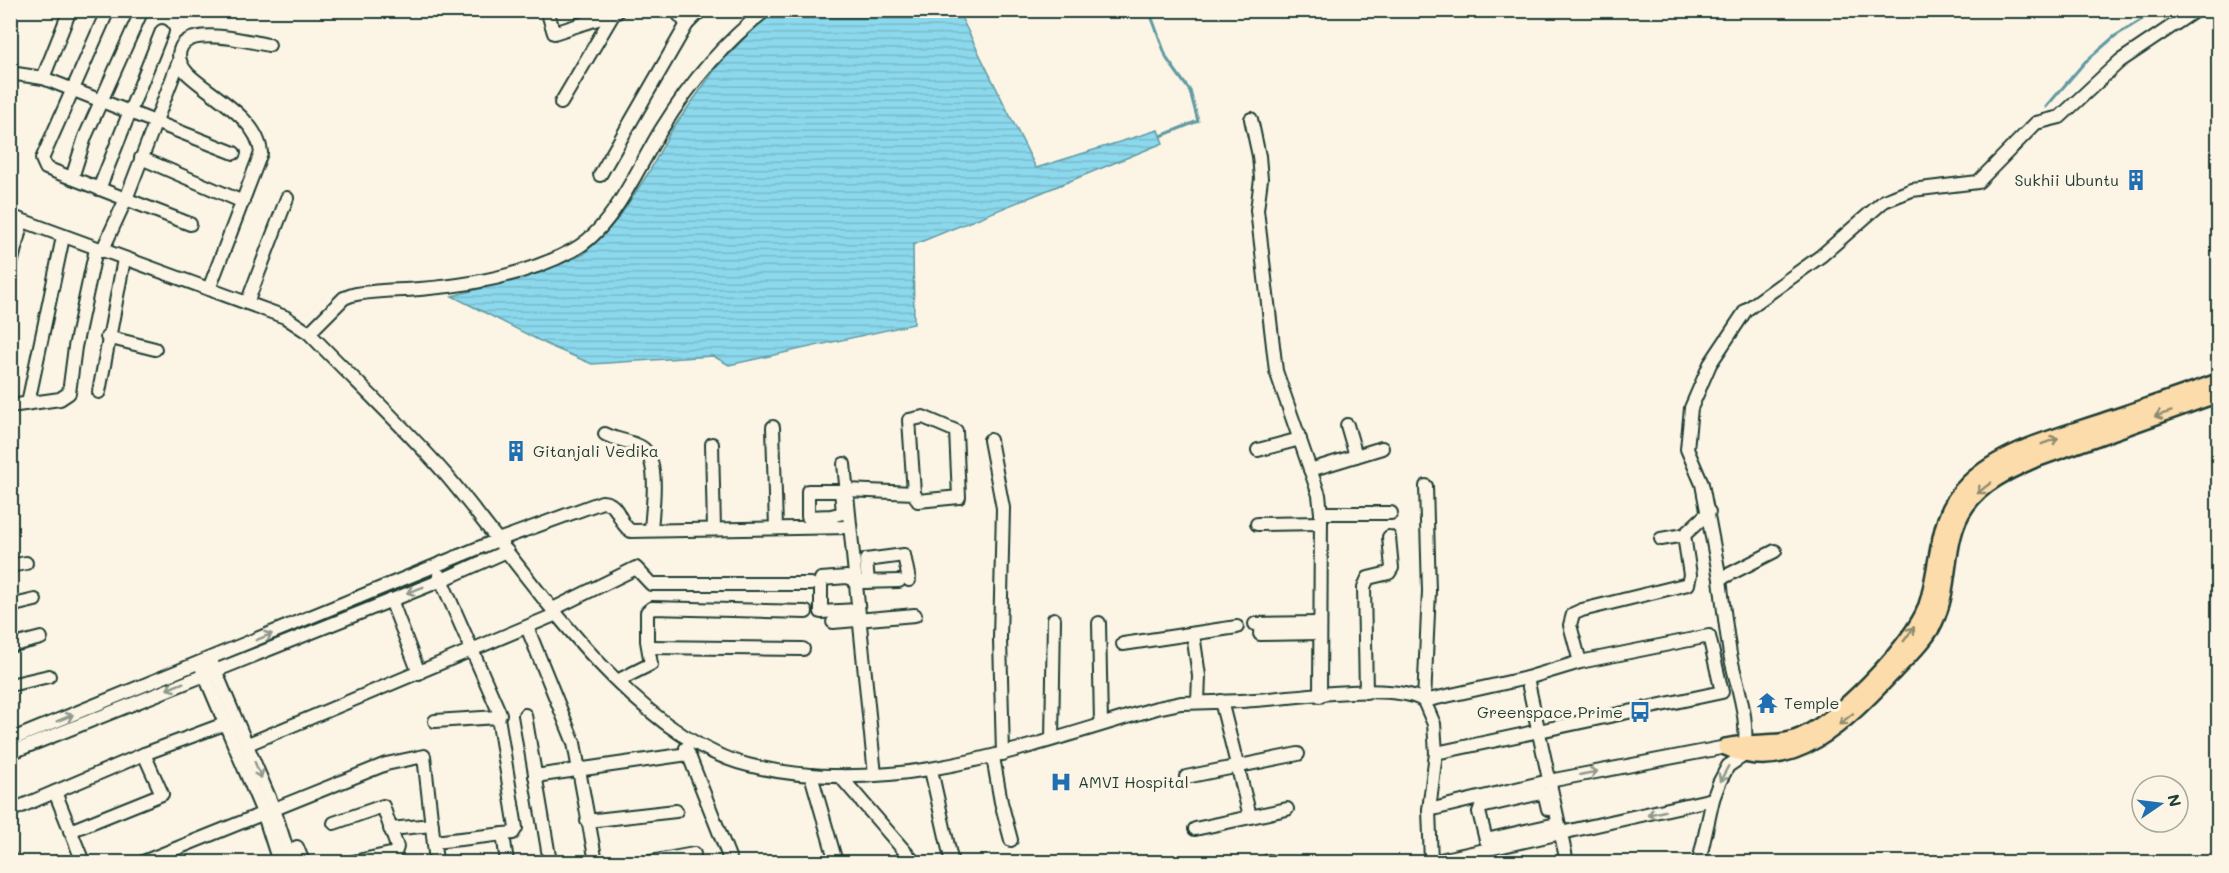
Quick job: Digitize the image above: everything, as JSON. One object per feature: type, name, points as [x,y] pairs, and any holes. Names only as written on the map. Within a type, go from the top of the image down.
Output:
[{"type":"main road","points":[[1745,748],[1802,736],[1851,699],[1886,665],[1923,614],[1933,582],[1947,515],[1968,484],[1992,465],[2070,433],[2218,382]]},
{"type":"main road","points":[[1726,747],[1783,753],[1802,748],[1846,721],[1926,638],[1938,616],[1955,532],[1964,508],[1978,491],[2006,472],[2033,460],[2218,394]]},
{"type":"street","points":[[43,78],[70,10]]},
{"type":"street","points":[[72,178],[85,137],[142,10]]},
{"type":"street","points":[[547,10],[554,33],[618,12]]},
{"type":"street","points":[[675,10],[687,24]]},
{"type":"street","points":[[600,175],[687,24],[701,10]]},
{"type":"street","points":[[309,333],[344,298],[352,295],[473,283],[506,276],[574,250],[618,204],[662,129],[699,77],[732,39],[766,10]]},
{"type":"street","points":[[1699,862],[1713,799],[1728,766],[1745,748],[1746,719],[1730,653],[1709,512],[1702,484],[1687,449],[1691,408],[1710,364],[1746,310],[1821,255],[1884,201],[1912,190],[1978,182],[2036,123],[2060,117],[2120,61],[2196,10]]},
{"type":"street","points":[[107,12],[42,159],[46,168],[190,224]]},
{"type":"street","points":[[561,103],[618,12]]},
{"type":"street","points":[[99,189],[132,112],[162,31]]},
{"type":"street","points":[[10,406],[60,399],[69,393],[75,347],[99,250],[126,199],[179,61],[182,45],[192,37],[203,35],[269,45]]},
{"type":"street","points":[[179,61],[187,73],[215,93],[243,121],[260,144],[261,153],[209,289]]},
{"type":"street","points":[[10,73],[43,78],[74,89],[234,153]]},
{"type":"street","points":[[1251,119],[1259,156],[1261,178],[1257,210],[1276,371],[1319,495],[1321,518],[1320,696]]},
{"type":"street","points":[[141,159],[243,202]]},
{"type":"street","points":[[247,303],[287,198]]},
{"type":"street","points":[[10,268],[16,218],[285,317],[309,333],[446,475],[555,611],[650,712],[680,733],[723,757],[748,765],[811,775],[840,776],[932,770],[998,755],[1157,708],[1198,702],[1366,692],[1416,696],[1424,702],[1527,678],[1580,662],[1710,636],[1722,692],[1436,753]]},
{"type":"street","points":[[28,403],[63,237]]},
{"type":"street","points":[[99,392],[107,337],[124,259]]},
{"type":"street","points":[[107,337],[155,349]]},
{"type":"street","points":[[923,417],[956,431],[961,495],[918,501],[914,493],[909,420],[923,417]]},
{"type":"street","points":[[1347,425],[1356,456]]},
{"type":"street","points":[[773,427],[776,528]]},
{"type":"street","points":[[605,434],[640,446],[652,460],[654,481],[651,530]]},
{"type":"street","points":[[990,440],[1003,508],[998,755],[1000,802],[1011,840]]},
{"type":"street","points":[[1258,450],[1300,440]]},
{"type":"street","points":[[712,444],[714,529]]},
{"type":"street","points":[[1310,470],[1382,448]]},
{"type":"street","points":[[844,464],[856,614],[875,775]]},
{"type":"street","points":[[1426,486],[1429,591],[1424,702],[1434,724],[1436,753],[1429,810],[1431,862],[1556,832],[1713,799]]},
{"type":"street","points":[[847,490],[914,493]]},
{"type":"street","points":[[10,753],[324,612],[498,540],[602,502],[610,502],[615,507],[626,528],[631,531],[776,528],[831,522],[850,527]]},
{"type":"street","points":[[1661,539],[1684,535],[1709,512]]},
{"type":"street","points":[[1257,524],[1392,513]]},
{"type":"street","points":[[1580,662],[1570,625],[1573,614],[1688,584],[1690,575],[1684,535]]},
{"type":"street","points":[[1366,692],[1364,586],[1368,578],[1389,573],[1392,568],[1389,537]]},
{"type":"street","points":[[10,740],[208,666],[330,624],[441,580],[507,550]]},
{"type":"street","points":[[1720,579],[1775,550]]},
{"type":"street","points":[[852,554],[914,551]]},
{"type":"street","points":[[868,582],[866,560],[904,555],[904,580],[868,582],[853,581],[847,577],[821,579],[821,612],[915,615]]},
{"type":"street","points":[[10,566],[26,563]]},
{"type":"street","points":[[435,566],[500,714]]},
{"type":"street","points":[[248,744],[527,627],[636,568],[651,584],[811,584]]},
{"type":"street","points":[[10,606],[34,600]]},
{"type":"street","points":[[391,600],[419,673]]},
{"type":"street","points":[[619,680],[649,666],[652,661],[647,612],[652,608],[806,612]]},
{"type":"street","points":[[324,612],[330,624]]},
{"type":"street","points":[[833,622],[856,614]]},
{"type":"street","points":[[1052,739],[1054,619]]},
{"type":"street","points":[[1099,623],[1101,724]]},
{"type":"street","points":[[527,627],[574,744],[596,862]]},
{"type":"street","points":[[1124,644],[1237,627]]},
{"type":"street","points":[[1258,629],[1319,628]]},
{"type":"street","points":[[1189,634],[1191,678],[1198,702]]},
{"type":"street","points":[[10,646],[40,638]]},
{"type":"street","points":[[649,647],[803,649]]},
{"type":"street","points":[[208,666],[227,723],[291,862]]},
{"type":"street","points":[[208,666],[248,744],[269,812],[279,862]]},
{"type":"street","points":[[10,685],[49,676]]},
{"type":"street","points":[[1527,678],[1536,730],[1549,781],[1556,832]]},
{"type":"street","points":[[1221,701],[1250,816]]},
{"type":"street","points":[[525,715],[547,861]]},
{"type":"street","points":[[434,842],[513,833],[516,828],[498,717],[435,721]]},
{"type":"street","points":[[10,811],[144,754],[227,723]]},
{"type":"street","points":[[680,733],[731,862]]},
{"type":"street","points":[[1429,810],[1549,781],[1726,747]]},
{"type":"street","points":[[70,831],[162,794],[144,754]]},
{"type":"street","points":[[535,776],[688,754]]},
{"type":"street","points":[[1186,777],[1298,754]]},
{"type":"street","points":[[143,862],[386,764],[424,756],[436,862]]},
{"type":"street","points":[[932,770],[951,859]]},
{"type":"street","points":[[811,775],[836,862]]},
{"type":"street","points":[[840,776],[914,862]]},
{"type":"street","points":[[55,792],[83,862]]},
{"type":"street","points":[[1556,832],[1486,840],[1479,809],[1541,793],[1545,795],[1567,862]]},
{"type":"street","points":[[334,823],[381,806],[397,847],[395,853],[353,862]]},
{"type":"street","points":[[1195,830],[1287,809]]},
{"type":"street","points":[[587,821],[676,811]]},
{"type":"street","points":[[390,829],[432,825]]},
{"type":"street","points":[[503,834],[507,862]]},
{"type":"street","points":[[297,847],[303,862]]},
{"type":"street","points":[[650,862],[694,854]]},
{"type":"water","points":[[778,11],[958,11],[1036,168],[1158,130],[1163,143],[913,245],[914,324],[729,365],[713,356],[592,364],[552,347],[452,296],[535,274],[584,254],[619,217],[649,172],[671,131],[716,68],[757,25]]},
{"type":"waterway","points":[[1149,10],[1167,59],[1190,91],[1198,121],[1161,136]]},
{"type":"waterway","points":[[2046,107],[2085,62],[2115,36],[2157,10]]},
{"type":"place","name":"Sukhii Ubuntu","points":[[2136,180]]},
{"type":"place","name":"Gitanjali Vedika","points":[[516,451]]},
{"type":"place","name":"Temple","points":[[1767,703]]},
{"type":"place","name":"Greenspace Prime","points":[[1640,712]]},
{"type":"place","name":"AMVI Hospital","points":[[1061,782]]}]
